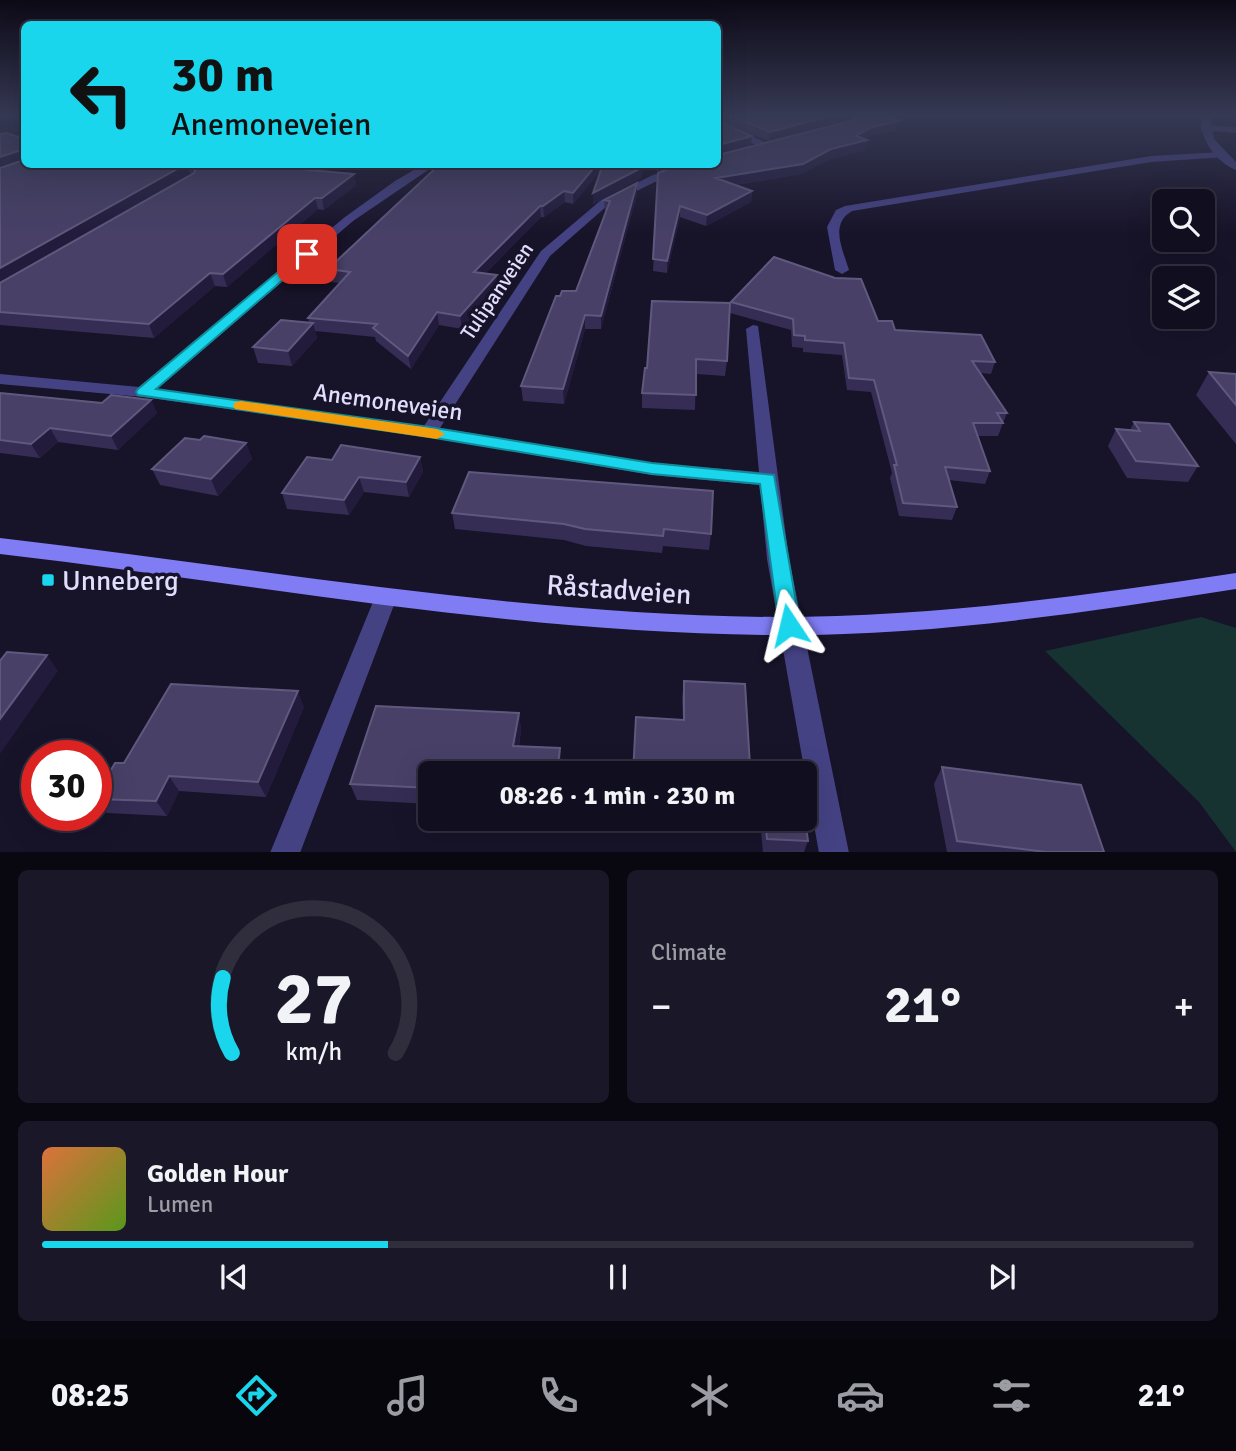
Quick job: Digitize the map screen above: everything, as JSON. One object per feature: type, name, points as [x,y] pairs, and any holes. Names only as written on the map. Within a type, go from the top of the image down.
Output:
[{"type":"main road","name":"Råstadveien","points":[[0,546],[102,556],[475,608],[682,624],[789,625],[939,621],[1236,581]]},
{"type":"street","points":[[842,270],[833,237],[833,224],[840,212],[849,208],[1151,159],[1209,156]]},
{"type":"street","points":[[143,392],[349,219],[425,168]]},
{"type":"street","name":"Tulipanveien","points":[[429,432],[545,254],[604,203],[657,177],[687,168]]},
{"type":"street","points":[[752,329],[768,479],[789,625],[834,852]]},
{"type":"street","name":"Anemoneveien","points":[[0,379],[143,392],[429,432],[652,469],[768,479]]},
{"type":"street","points":[[285,852],[386,597]]},
{"type":"green space","points":[[1201,617],[1236,628],[1236,852],[1199,802],[1045,651]]},
{"type":"building","points":[[721,156],[818,156],[803,164],[716,178],[752,191],[707,215],[680,206],[667,261],[653,259],[658,173],[670,168],[721,168]]},
{"type":"building","points":[[21,161],[21,168],[179,168],[0,268],[0,168]]},
{"type":"building","points":[[196,168],[287,168],[354,174],[322,198],[315,198],[223,274],[210,273],[149,324],[0,312],[0,283],[194,173]]},
{"type":"building","points":[[436,168],[594,168],[573,193],[564,191],[540,206],[474,272],[497,275],[460,316],[437,312],[408,356],[373,328],[377,324],[308,318],[350,272],[328,269]]},
{"type":"building","points":[[602,168],[641,168],[593,193]]},
{"type":"building","points":[[637,183],[601,316],[585,315],[563,389],[521,386],[556,296],[560,296],[562,291],[576,291],[610,201],[604,200]]},
{"type":"building","points":[[774,257],[835,278],[861,279],[878,321],[892,321],[895,330],[981,335],[995,362],[972,361],[1007,413],[997,413],[1003,423],[973,423],[990,471],[945,467],[957,507],[903,503],[894,465],[897,465],[874,380],[849,378],[844,343],[805,340],[805,336],[794,335],[793,319],[731,302]]},
{"type":"building","points":[[652,301],[730,303],[727,361],[696,359],[696,395],[642,393],[647,368]]},
{"type":"building","points":[[281,320],[313,323],[288,351],[253,347]]},
{"type":"building","points":[[1209,372],[1236,374],[1236,405]]},
{"type":"building","points":[[0,393],[102,403],[111,395],[151,400],[111,436],[50,428],[31,444],[0,440]]},
{"type":"building","points":[[1134,422],[1169,424],[1198,466],[1136,461],[1116,429],[1140,431]]},
{"type":"building","points":[[204,436],[246,443],[211,479],[152,469],[185,438],[200,440]]},
{"type":"building","points":[[341,445],[420,457],[406,482],[359,477],[344,500],[282,493],[307,457],[332,460]]},
{"type":"building","points":[[469,472],[713,491],[711,534],[664,529],[663,536],[452,513]]},
{"type":"building","points":[[7,652],[47,655],[0,719],[0,661]]},
{"type":"building","points":[[684,681],[745,684],[750,761],[634,761],[636,717],[684,720]]},
{"type":"building","points":[[171,684],[298,691],[258,782],[169,776],[156,801],[112,800],[112,768],[115,763],[124,763]]},
{"type":"building","points":[[376,706],[519,713],[513,746],[560,748],[558,761],[418,761],[418,787],[350,784]]},
{"type":"building","points":[[942,767],[1081,785],[1104,852],[1046,852],[957,841]]},
{"type":"building","points":[[766,831],[807,831],[808,841],[767,839]]},
{"type":"slow traffic","points":[[241,406],[437,434]]},
{"type":"place","name":"Unneberg","points":[[48,580]]},
{"type":"route","points":[[307,254],[143,392],[429,432],[652,469],[768,479],[789,625]]}]
